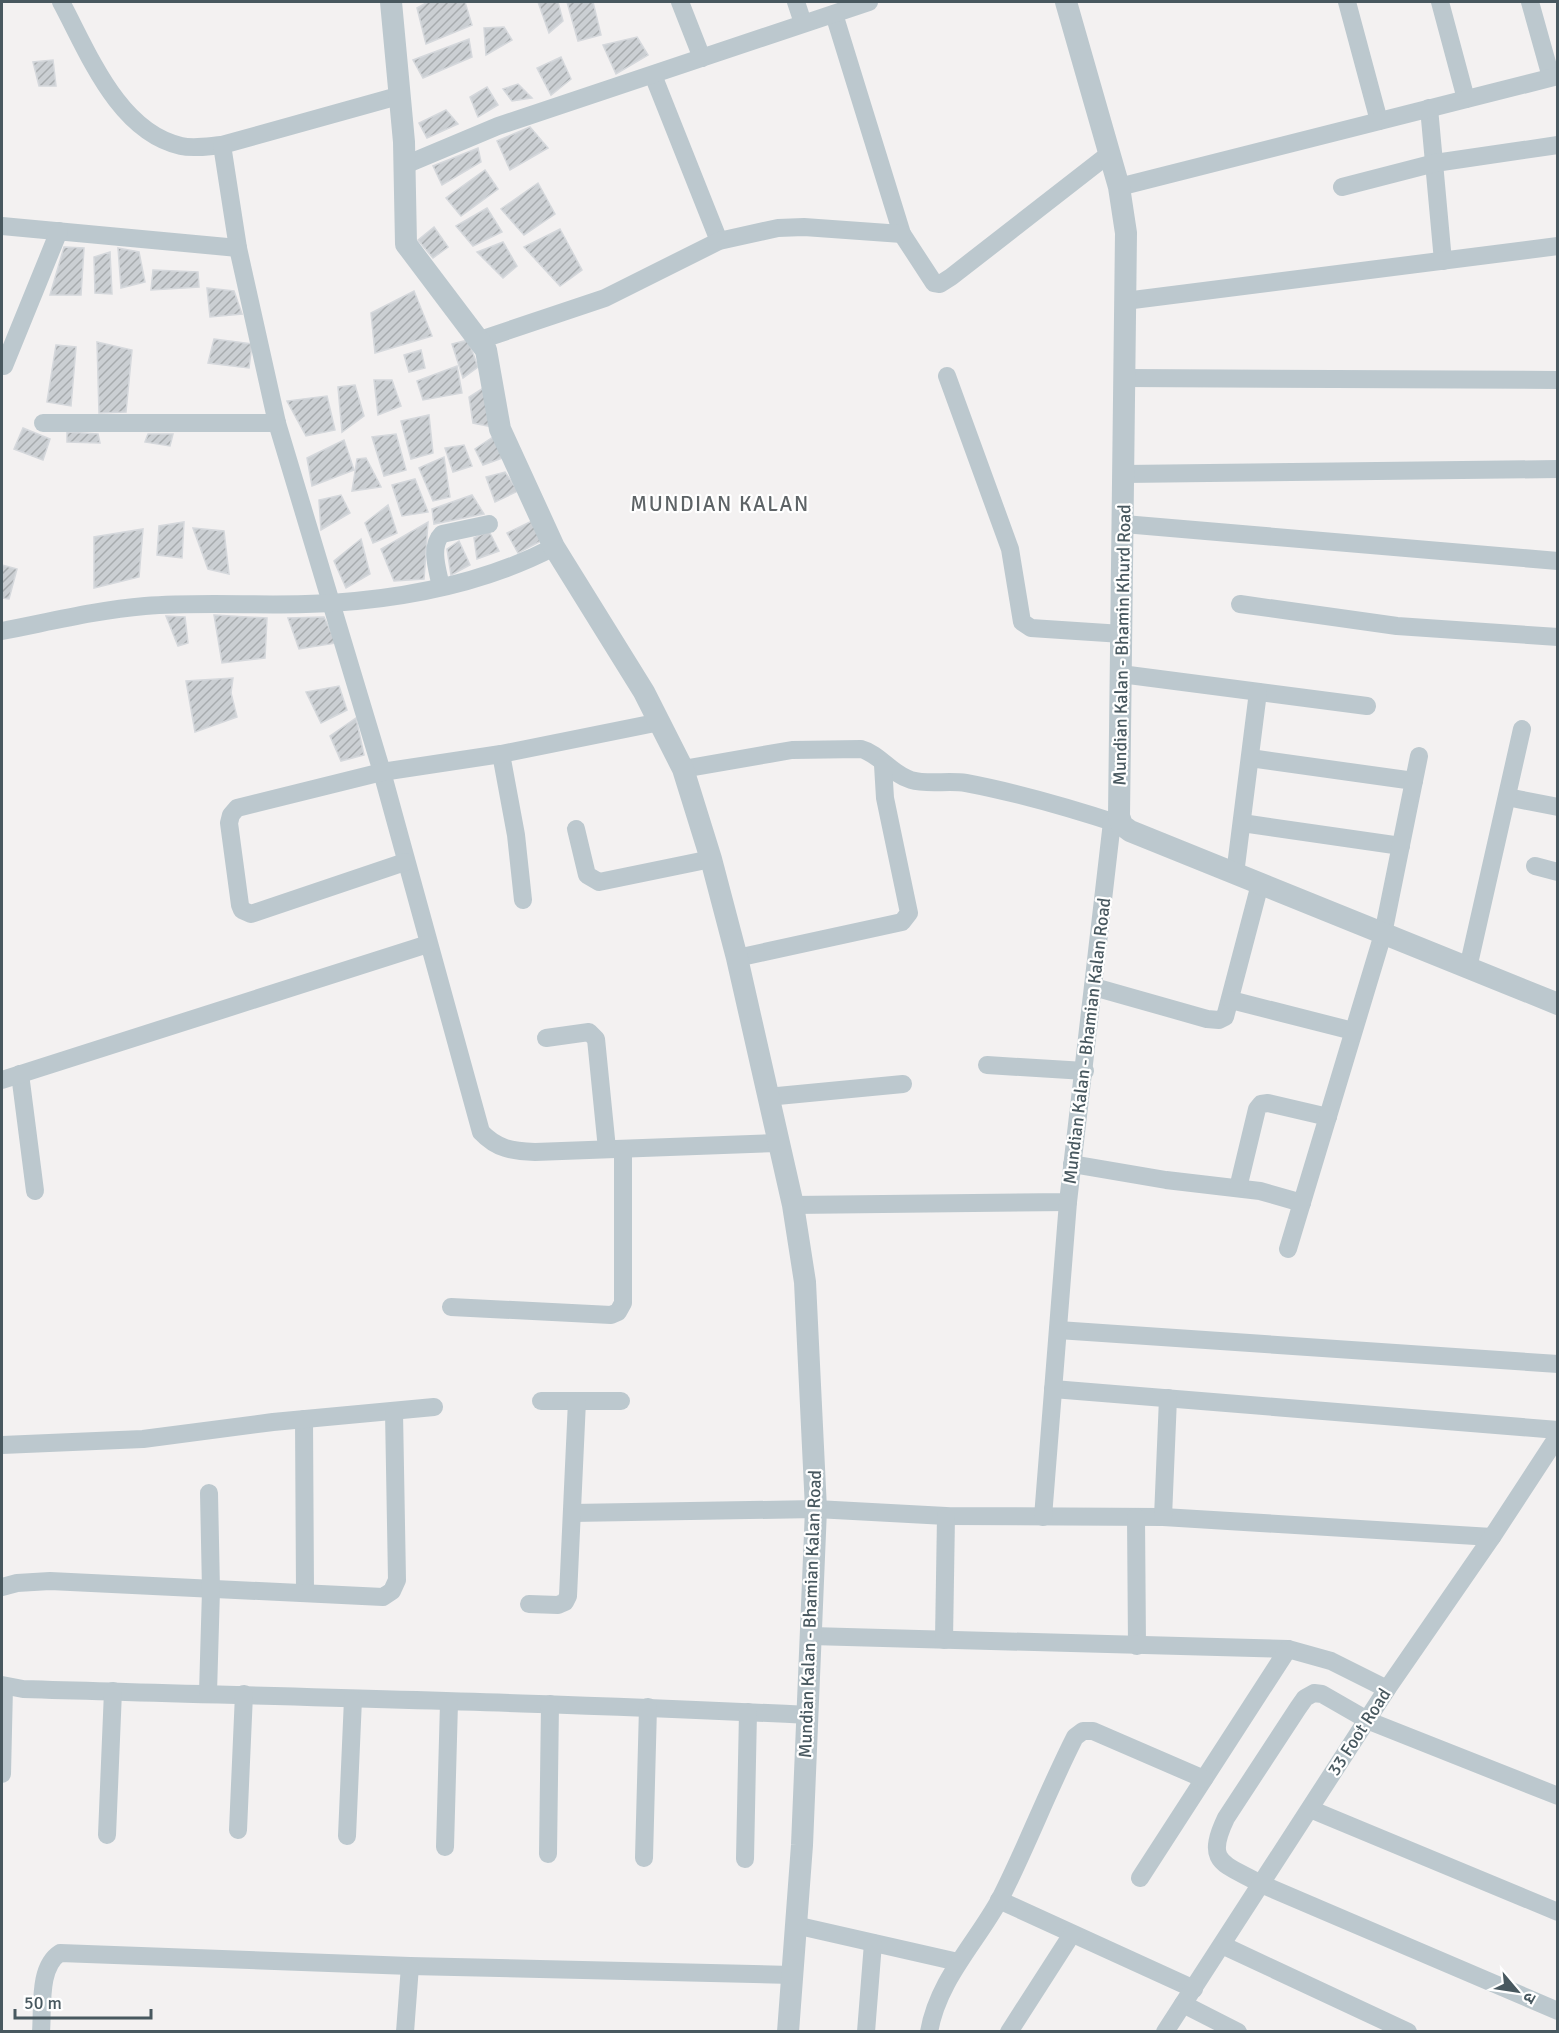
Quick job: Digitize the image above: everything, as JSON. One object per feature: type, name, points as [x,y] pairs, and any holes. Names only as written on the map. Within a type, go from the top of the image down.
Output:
[{"type":"street","points":[[61,2],[99,71],[136,124],[181,146],[222,145],[398,96]]},
{"type":"street","points":[[392,2],[398,96],[404,142],[406,244],[480,340],[489,357],[501,429],[554,547],[660,722],[683,770],[711,859],[737,958],[793,1205]]},
{"type":"street","points":[[680,2],[702,58]]},
{"type":"street","points":[[796,2],[803,24]]},
{"type":"street","points":[[405,165],[498,126],[869,2]]},
{"type":"street","name":"Mundian Kalan - Bhamin Khurd Road","points":[[1066,2],[1119,187],[1126,233],[1124,524],[1119,816],[1117,824]]},
{"type":"street","points":[[1347,2],[1379,121]]},
{"type":"street","points":[[1440,2],[1466,99]]},
{"type":"street","points":[[1119,187],[1554,77],[1530,2]]},
{"type":"street","points":[[834,14],[902,234],[930,279],[940,284],[1109,154]]},
{"type":"street","points":[[652,75],[719,241]]},
{"type":"street","points":[[1429,108],[1443,261]]},
{"type":"street","points":[[222,145],[238,248],[277,423],[382,772],[481,1132],[493,1145],[512,1151],[778,1143]]},
{"type":"street","points":[[1342,187],[1435,163],[1557,145]]},
{"type":"street","points":[[2,226],[238,248]]},
{"type":"street","points":[[480,340],[605,297],[719,241],[778,228],[804,227],[902,234]]},
{"type":"street","points":[[4,366],[59,231]]},
{"type":"street","points":[[1125,301],[1557,246]]},
{"type":"street","points":[[947,376],[1010,549],[1022,622],[1031,628],[1122,634]]},
{"type":"street","points":[[1125,378],[1557,380]]},
{"type":"street","points":[[43,423],[277,423]]},
{"type":"street","points":[[1124,474],[1557,469]]},
{"type":"street","points":[[441,587],[435,548],[437,539],[442,534],[489,524]]},
{"type":"street","points":[[1124,524],[1557,561]]},
{"type":"street","points":[[2,631],[143,606],[330,603],[441,587],[516,567],[554,547]]},
{"type":"street","points":[[1239,604],[1397,626],[1557,637]]},
{"type":"street","points":[[1121,674],[1367,706]]},
{"type":"street","points":[[1235,874],[1258,692]]},
{"type":"street","points":[[405,862],[251,914],[242,910],[240,905],[229,824],[231,815],[237,808],[382,772],[501,754],[660,722]]},
{"type":"street","points":[[1468,968],[1522,729]]},
{"type":"street","points":[[683,770],[792,750],[861,749],[883,765],[913,781],[957,782],[1003,790],[1117,824],[1557,1004]]},
{"type":"street","points":[[501,754],[516,835],[523,900]]},
{"type":"street","points":[[1288,1250],[1383,934],[1419,756]]},
{"type":"street","points":[[1250,758],[1414,781]]},
{"type":"street","points":[[737,958],[902,922],[906,919],[909,912],[885,798],[883,765]]},
{"type":"street","points":[[1507,797],[1557,807]]},
{"type":"street","points":[[1242,823],[1401,846]]},
{"type":"street","name":"Mundian Kalan - Bhamian Kalan Road","points":[[788,2031],[808,1715],[816,1509],[805,1282],[793,1205],[1068,1202],[1094,987],[1117,824]]},
{"type":"street","points":[[576,828],[587,875],[598,882],[711,859]]},
{"type":"street","points":[[1535,866],[1557,872]]},
{"type":"street","points":[[1094,987],[1207,1019],[1219,1020],[1225,1017],[1260,884]]},
{"type":"street","points":[[2,1080],[428,944]]},
{"type":"street","points":[[1231,1000],[1353,1031]]},
{"type":"street","points":[[452,1307],[611,1316],[618,1312],[623,1303],[615,1149],[596,1039],[589,1032],[546,1038]]},
{"type":"street","points":[[987,1065],[1084,1071]]},
{"type":"street","points":[[20,1074],[35,1191]]},
{"type":"street","points":[[767,1097],[903,1084]]},
{"type":"street","points":[[1238,1188],[1257,1109],[1261,1104],[1268,1103],[1328,1117]]},
{"type":"street","points":[[1072,1164],[1166,1180],[1260,1191],[1302,1203]]},
{"type":"street","points":[[1043,1517],[1068,1202]]},
{"type":"street","points":[[1058,1330],[1557,1364]]},
{"type":"street","points":[[1053,1389],[1557,1430]]},
{"type":"street","points":[[1163,1517],[1168,1398]]},
{"type":"street","points":[[541,1401],[621,1401]]},
{"type":"street","points":[[529,1604],[558,1605],[565,1602],[568,1596],[577,1401]]},
{"type":"street","points":[[2,1445],[143,1439],[304,1419],[435,1407]]},
{"type":"street","points":[[2,1587],[17,1583],[50,1581],[383,1597],[392,1591],[397,1580],[394,1412]]},
{"type":"street","points":[[304,1419],[305,1592]]},
{"type":"street","name":"33 Foot Road","points":[[1165,2031],[1387,1689],[1492,1538],[1557,1436]]},
{"type":"street","points":[[208,1693],[211,1590],[209,1493]]},
{"type":"street","points":[[572,1513],[816,1509],[946,1516],[1163,1517],[1492,1538]]},
{"type":"street","points":[[944,1640],[946,1516]]},
{"type":"street","points":[[1136,1517],[1137,1646]]},
{"type":"street","points":[[810,1636],[1288,1649],[1331,1661],[1387,1689]]},
{"type":"street","points":[[1140,1878],[1288,1649]]},
{"type":"street","points":[[2,1774],[3,1686],[113,1692],[244,1694],[449,1703],[648,1707],[808,1715]]},
{"type":"street","points":[[107,1835],[113,1692]]},
{"type":"street","points":[[1557,1796],[1368,1721],[1322,1694],[1314,1693],[1305,1698],[1226,1818],[1217,1838],[1215,1850],[1222,1861],[1261,1884],[1557,2011]]},
{"type":"street","points":[[238,1830],[244,1694]]},
{"type":"street","points":[[347,1836],[353,1699]]},
{"type":"street","points":[[445,1847],[449,1703]]},
{"type":"street","points":[[549,1854],[550,1704]]},
{"type":"street","points":[[644,1858],[648,1707]]},
{"type":"street","points":[[745,1859],[748,1712]]},
{"type":"street","points":[[928,2031],[942,1993],[958,1962],[999,1900],[1075,1737],[1083,1731],[1093,1731],[1204,1779]]},
{"type":"street","points":[[1310,1809],[1557,1912]]},
{"type":"street","points":[[999,1900],[1194,1989]]},
{"type":"street","points":[[795,1925],[958,1962]]},
{"type":"street","points":[[1009,2031],[1072,1934]]},
{"type":"street","points":[[866,2031],[873,1942]]},
{"type":"street","points":[[1222,1945],[1408,2031]]},
{"type":"street","points":[[41,2031],[46,1969],[50,1959],[60,1953],[410,1966],[792,1975]]},
{"type":"street","points":[[405,2031],[410,1966]]},
{"type":"street","points":[[1183,2004],[1238,2031]]},
{"type":"building","points":[[428,2],[465,2],[472,25],[426,44],[417,8]]},
{"type":"building","points":[[538,2],[558,2],[563,21],[549,33]]},
{"type":"building","points":[[567,2],[593,2],[601,35],[578,41]]},
{"type":"building","points":[[504,27],[512,40],[486,55],[484,28]]},
{"type":"building","points":[[637,37],[648,55],[616,74],[603,45]]},
{"type":"building","points":[[469,39],[472,57],[423,78],[413,60]]},
{"type":"building","points":[[561,57],[571,79],[551,95],[537,68]]},
{"type":"building","points":[[53,60],[56,86],[39,86],[33,62]]},
{"type":"building","points":[[518,84],[532,98],[512,101],[503,89]]},
{"type":"building","points":[[487,87],[498,105],[478,117],[470,97]]},
{"type":"building","points":[[446,110],[458,124],[427,138],[419,123]]},
{"type":"building","points":[[530,127],[548,148],[510,170],[497,141]]},
{"type":"building","points":[[478,148],[481,162],[442,185],[433,166]]},
{"type":"building","points":[[485,170],[498,189],[461,216],[446,198]]},
{"type":"building","points":[[538,183],[555,214],[524,235],[501,209]]},
{"type":"building","points":[[487,208],[502,232],[473,246],[456,226]]},
{"type":"building","points":[[434,227],[448,247],[433,258],[418,240]]},
{"type":"building","points":[[560,229],[582,270],[560,286],[524,247]]},
{"type":"building","points":[[503,242],[517,266],[503,278],[477,252]]},
{"type":"building","points":[[64,247],[84,248],[81,295],[50,295]]},
{"type":"building","points":[[118,248],[139,252],[145,282],[121,288]]},
{"type":"building","points":[[110,252],[112,294],[95,293],[94,257]]},
{"type":"building","points":[[153,270],[198,272],[199,287],[151,290]]},
{"type":"building","points":[[207,288],[234,291],[242,314],[210,317]]},
{"type":"building","points":[[414,291],[432,336],[375,353],[371,313]]},
{"type":"building","points":[[214,339],[252,344],[249,368],[208,363]]},
{"type":"building","points":[[468,340],[478,367],[463,378],[452,344]]},
{"type":"building","points":[[97,342],[132,350],[126,412],[99,413]]},
{"type":"building","points":[[56,345],[76,347],[71,406],[47,402]]},
{"type":"building","points":[[421,350],[425,368],[409,372],[404,355]]},
{"type":"building","points":[[457,366],[462,393],[423,400],[417,381]]},
{"type":"building","points":[[374,380],[392,380],[401,406],[378,415]]},
{"type":"building","points":[[355,385],[364,416],[342,432],[338,387]]},
{"type":"building","points":[[488,385],[493,427],[473,423],[469,397]]},
{"type":"building","points":[[327,396],[335,430],[306,436],[287,401]]},
{"type":"building","points":[[429,415],[433,453],[411,459],[401,421]]},
{"type":"building","points":[[23,428],[50,439],[43,460],[14,449]]},
{"type":"building","points":[[67,432],[98,434],[100,443],[67,442]]},
{"type":"building","points":[[148,434],[173,434],[170,446],[145,442]]},
{"type":"building","points":[[396,434],[406,470],[384,476],[372,437]]},
{"type":"building","points":[[493,437],[505,457],[483,465],[475,449]]},
{"type":"building","points":[[344,440],[354,470],[312,486],[307,458]]},
{"type":"building","points":[[464,445],[472,466],[453,472],[445,448]]},
{"type":"building","points":[[444,457],[450,497],[433,501],[419,468]]},
{"type":"building","points":[[366,458],[381,487],[352,491],[357,459]]},
{"type":"building","points":[[505,472],[518,491],[495,502],[486,477]]},
{"type":"building","points":[[415,479],[428,512],[402,516],[392,485]]},
{"type":"building","points":[[341,495],[350,513],[321,530],[319,500]]},
{"type":"building","points":[[472,495],[484,514],[434,524],[432,509]]},
{"type":"building","points":[[388,505],[397,533],[373,543],[365,523]]},
{"type":"building","points":[[532,521],[543,540],[518,553],[507,533]]},
{"type":"building","points":[[184,522],[182,558],[157,555],[159,526]]},
{"type":"building","points":[[428,522],[424,579],[394,581],[381,549]]},
{"type":"building","points":[[193,528],[224,531],[229,574],[208,569]]},
{"type":"building","points":[[143,529],[139,577],[94,588],[94,537]]},
{"type":"building","points":[[489,531],[499,551],[477,559],[474,538]]},
{"type":"building","points":[[361,539],[370,574],[346,588],[334,561]]},
{"type":"building","points":[[459,541],[470,565],[451,575],[447,549]]},
{"type":"building","points":[[2,565],[17,569],[9,599],[2,598]]},
{"type":"building","points":[[214,615],[267,618],[265,658],[222,663]]},
{"type":"building","points":[[166,616],[185,617],[188,643],[178,646]]},
{"type":"building","points":[[324,617],[336,643],[299,649],[288,618]]},
{"type":"building","points":[[233,678],[231,693],[237,717],[195,732],[186,681]]},
{"type":"building","points":[[339,686],[347,710],[321,723],[306,692]]},
{"type":"building","points":[[356,718],[364,755],[341,761],[330,736]]},
{"type":"district","name":"MUNDIAN KALAN","points":[[720,504]]}]
